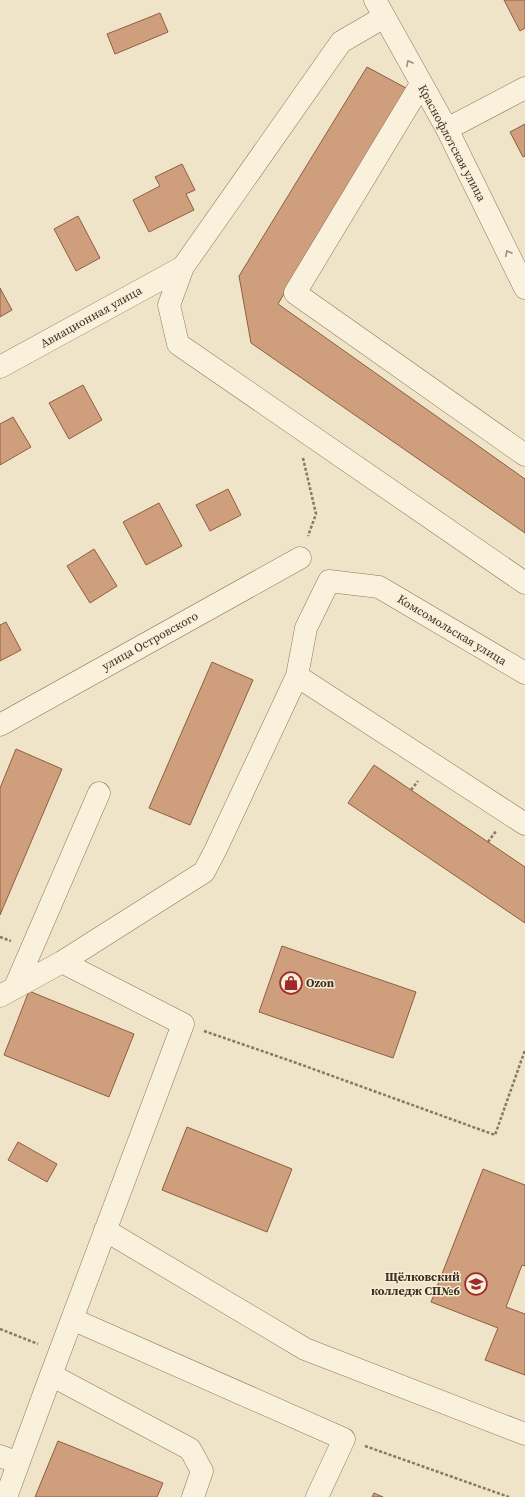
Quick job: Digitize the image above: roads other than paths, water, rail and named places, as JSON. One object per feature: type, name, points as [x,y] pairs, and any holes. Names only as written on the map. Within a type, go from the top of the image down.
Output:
[{"type":"street","name":"Краснофлотская улица","points":[[380,8],[447,129],[525,288]]},
{"type":"street","points":[[380,8],[340,42],[183,267],[169,305],[178,344],[525,583]]},
{"type":"street","points":[[421,84],[295,293],[525,455]]},
{"type":"street","points":[[447,129],[525,88]]},
{"type":"street","name":"Авиационная улица","points":[[0,367],[183,267]]},
{"type":"street","name":"улица Островского","points":[[0,725],[300,558]]},
{"type":"street","name":"Комсомольская улица","points":[[297,676],[306,628],[330,581],[379,587],[525,673]]},
{"type":"street","points":[[7,992],[62,962],[204,872],[297,676],[525,824]]},
{"type":"street","points":[[7,992],[99,793]]},
{"type":"street","points":[[6,1497],[9,1460],[51,1375],[183,1024],[62,962]]},
{"type":"street","points":[[105,1230],[305,1349],[525,1434]]},
{"type":"street","points":[[72,1319],[344,1439],[318,1497]]},
{"type":"street","points":[[51,1375],[190,1450],[202,1471],[193,1497]]},
{"type":"place","name":"Ozon","points":[[291,983]]},
{"type":"place","name":"Щёлковский колледж СП№6","points":[[476,1284]]}]
